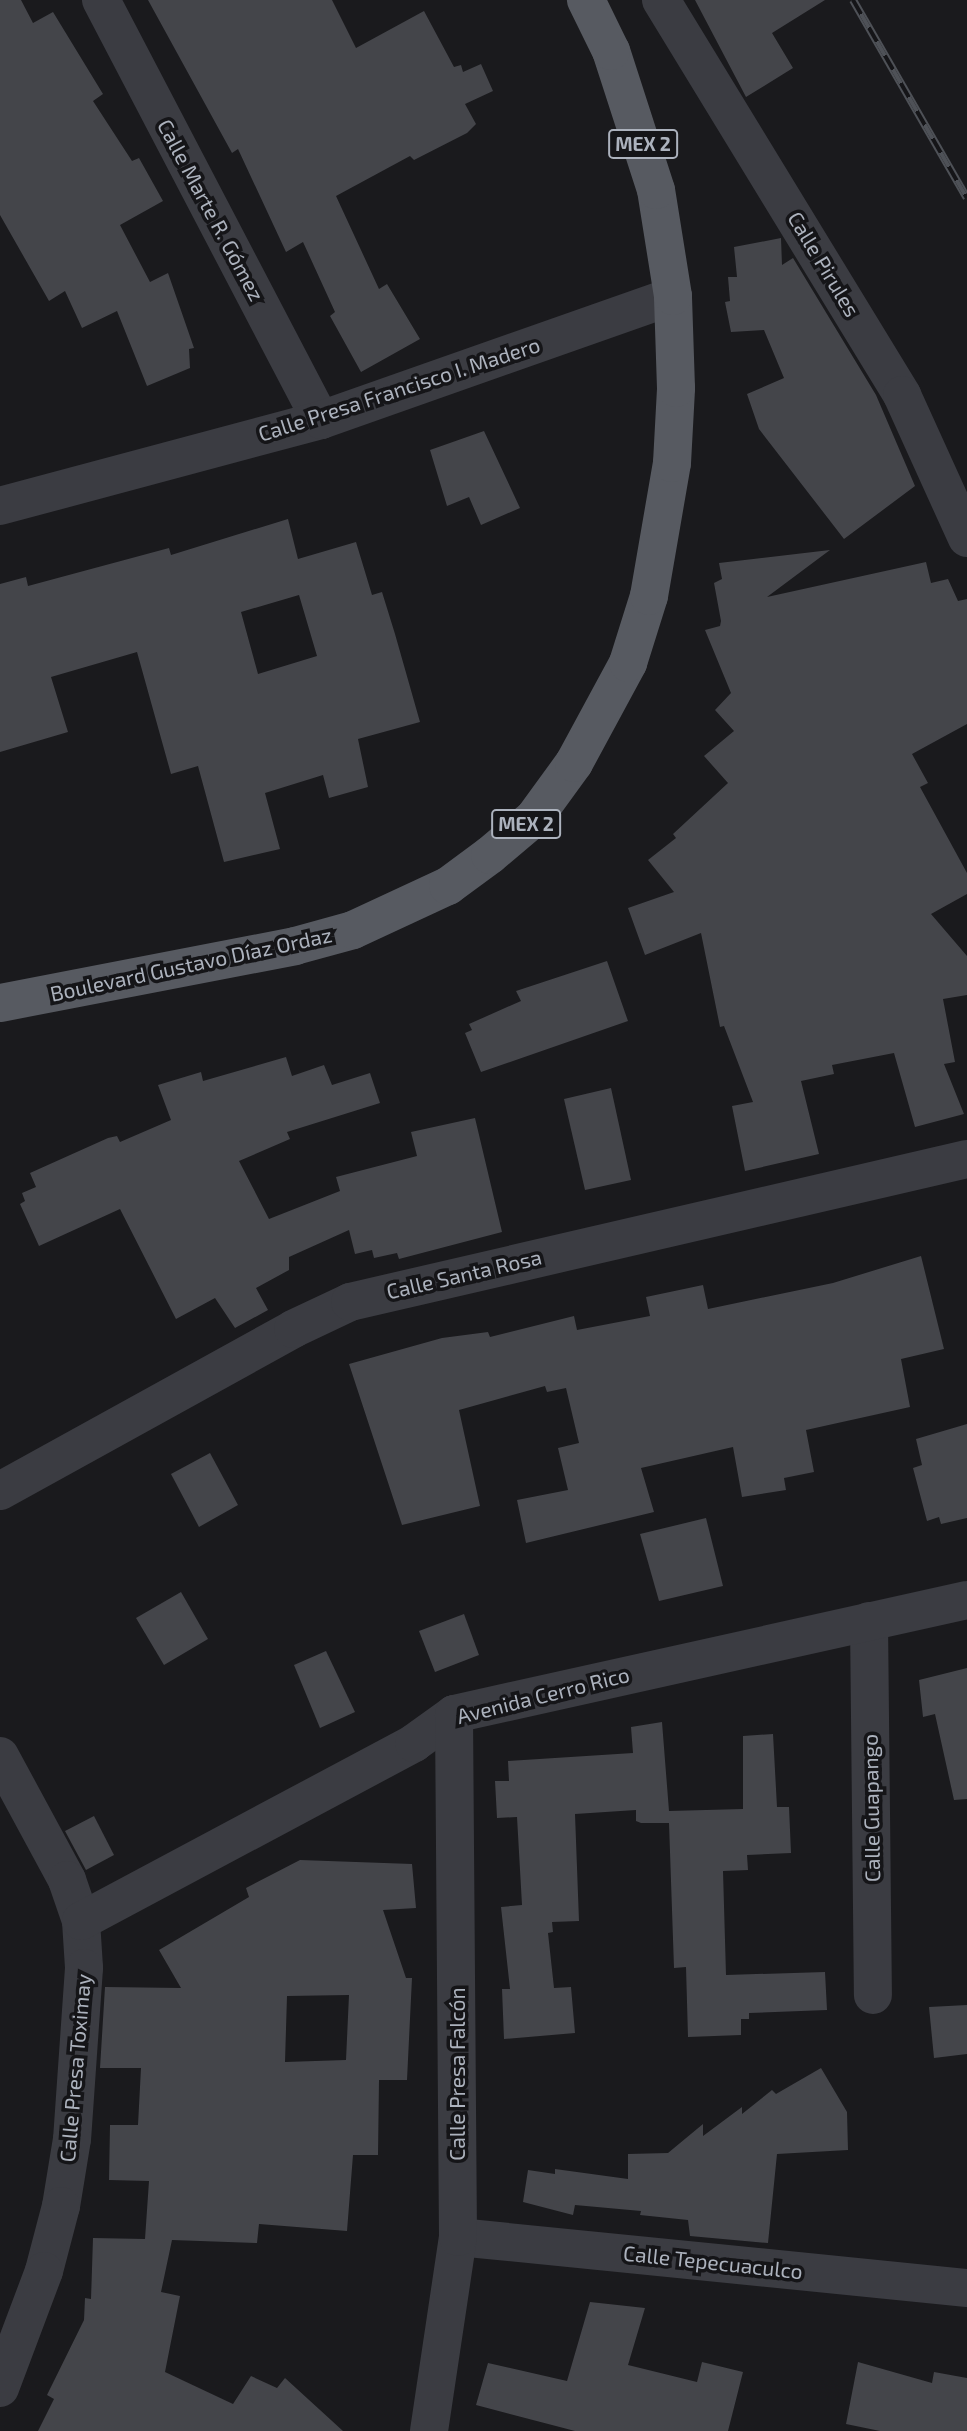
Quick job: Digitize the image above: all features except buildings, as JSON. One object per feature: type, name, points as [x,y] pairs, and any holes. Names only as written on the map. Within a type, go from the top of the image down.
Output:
[{"type":"main road","name":"Boulevard Gustavo Díaz Ordaz","points":[[0,1003],[295,946],[353,930],[448,886],[534,818],[601,718],[628,663],[649,596],[672,463],[676,388],[673,296],[656,190],[638,124],[611,51],[586,0]]},
{"type":"street","name":"Calle Marte R. Gómez","points":[[101,0],[321,420]]},
{"type":"street","name":"Calle Pirules","points":[[662,0],[902,395],[967,538]]},
{"type":"street","name":"Calle Presa Francisco I. Madero","points":[[0,506],[321,420],[673,296]]},
{"type":"street","name":"Calle Santa Rosa","points":[[0,1491],[293,1329],[350,1302],[967,1159]]},
{"type":"street","name":"Avenida Cerro Rico","points":[[81,1921],[414,1743],[454,1714],[967,1600]]},
{"type":"street","name":"Calle Guapango","points":[[869,1621],[873,1995]]},
{"type":"street","name":"Calle Presa Falcón","points":[[429,2431],[458,2237],[454,1714]]},
{"type":"street","name":"Calle Presa Toximay","points":[[0,1756],[67,1880],[81,1921],[82,2033],[61,2206],[44,2271],[0,2388]]},
{"type":"street","name":"Calle Tepecuaculco","points":[[458,2237],[967,2288]]},
{"type":"railway","points":[[853,0],[967,198]]}]
